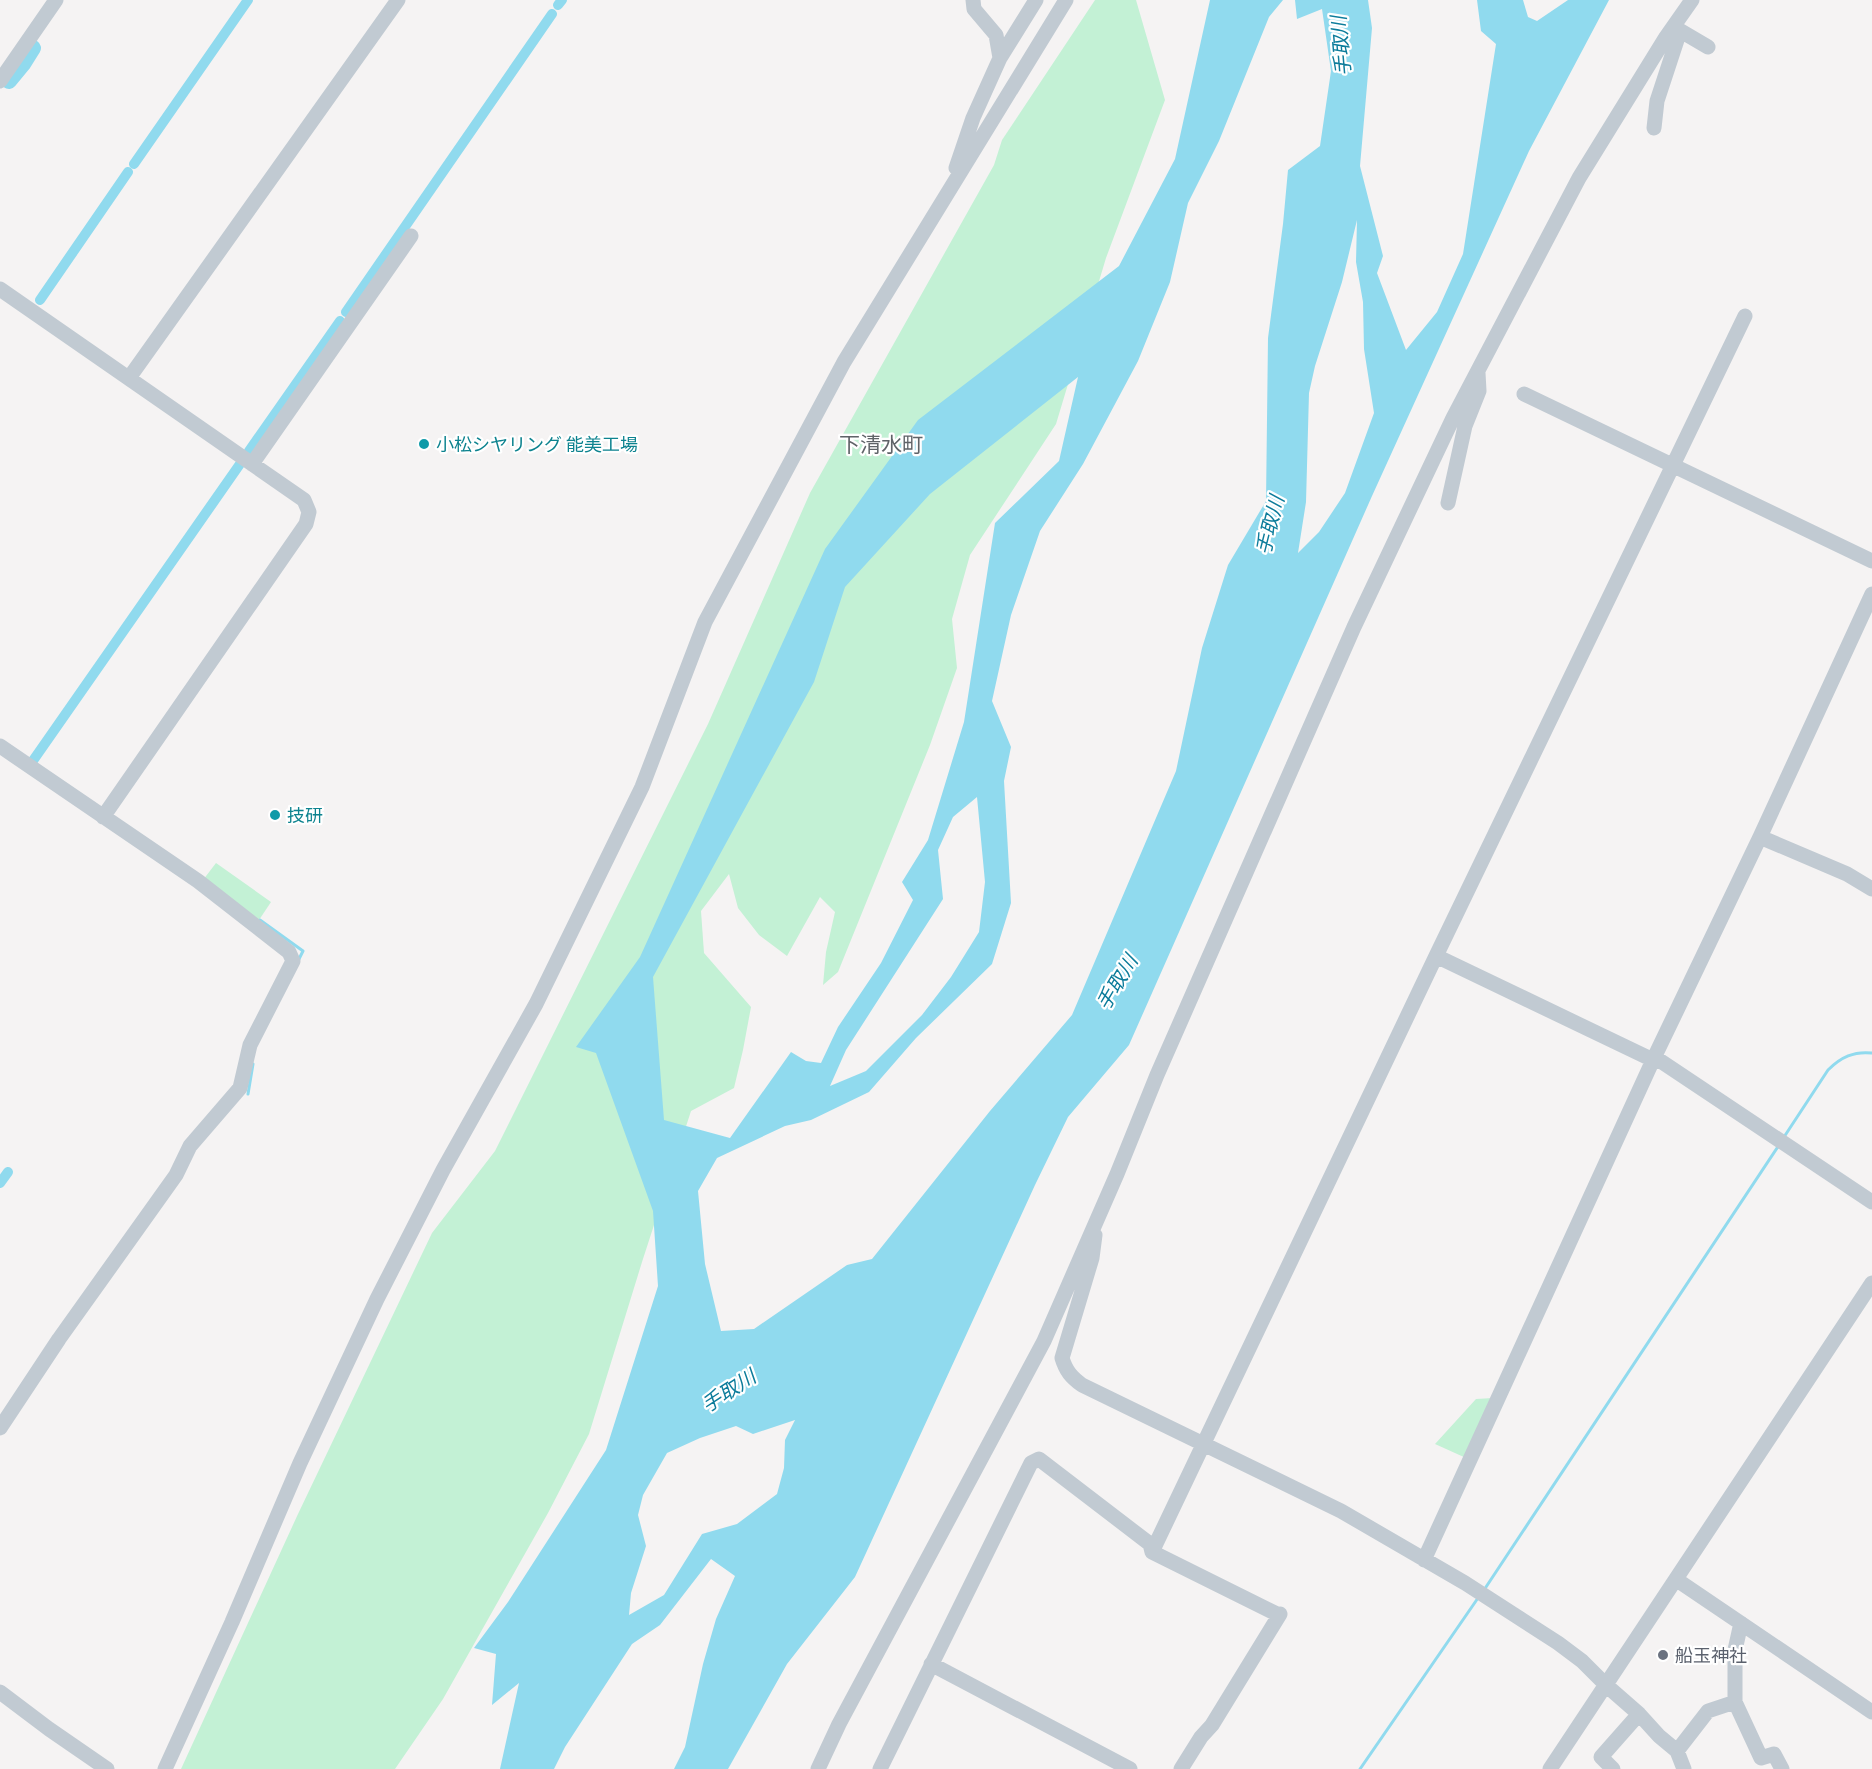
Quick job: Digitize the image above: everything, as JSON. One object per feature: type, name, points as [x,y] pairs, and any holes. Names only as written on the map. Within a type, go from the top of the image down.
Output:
[{"type":"street","points":[[0,81],[56,0]]},
{"type":"street","points":[[129,378],[398,0]]},
{"type":"street","points":[[973,0],[974,9],[996,35],[1000,58]]},
{"type":"street","points":[[946,196],[973,118],[1000,58],[1036,0]]},
{"type":"street","points":[[165,1769],[232,1622],[300,1463],[377,1299],[443,1170],[536,1004],[642,788],[705,622],[844,362],[1066,0]]},
{"type":"street","points":[[1654,128],[1658,101],[1677,29],[1692,0]]},
{"type":"street","points":[[1677,29],[1708,47]]},
{"type":"street","points":[[818,1769],[839,1724],[1044,1341],[1157,1075],[1354,627],[1453,418],[1579,178],[1666,37],[1677,29]]},
{"type":"street","points":[[252,464],[411,236]]},
{"type":"street","points":[[0,289],[304,501],[309,512],[306,524],[104,817]]},
{"type":"street","points":[[1152,1552],[1745,316]]},
{"type":"street","points":[[1448,503],[1466,426],[1479,391],[1478,370]]},
{"type":"street","points":[[1524,394],[1872,561]]},
{"type":"street","points":[[1424,1560],[1653,1060],[1760,837],[1872,594]]},
{"type":"street","points":[[0,746],[198,881],[289,952],[292,961],[250,1045],[240,1088],[190,1146],[176,1175],[59,1339],[0,1428]]},
{"type":"street","points":[[1760,837],[1847,874],[1872,889]]},
{"type":"street","points":[[1436,956],[1653,1060],[1659,1060],[1872,1202]]},
{"type":"street","points":[[1094,1224],[1095,1238],[1092,1258],[1062,1358],[1070,1376],[1082,1385],[1341,1511],[1481,1593],[1582,1661],[1677,1751],[1683,1768]]},
{"type":"street","points":[[1550,1769],[1872,1283]]},
{"type":"street","points":[[880,1769],[1031,1463],[1041,1460],[1150,1544],[1152,1552],[1280,1615],[1212,1725],[1201,1737],[1185,1768]]},
{"type":"street","points":[[1677,1580],[1872,1712]]},
{"type":"street","points":[[1742,1623],[1735,1650],[1735,1702],[1761,1758],[1774,1754],[1782,1769]]},
{"type":"street","points":[[931,1664],[1131,1769]]},
{"type":"street","points":[[0,1692],[100,1767]]},
{"type":"street","points":[[1677,1751],[1707,1711],[1735,1702]]},
{"type":"street","points":[[1613,1769],[1601,1757],[1639,1714]]},
{"type":"green space","points":[[1095,0],[1136,0],[1165,100],[1106,258],[1056,424],[970,555],[952,619],[957,668],[930,745],[838,972],[823,985],[826,952],[835,912],[820,897],[787,956],[759,935],[738,908],[729,874],[701,911],[704,953],[751,1007],[734,1088],[691,1111],[589,1434],[548,1513],[443,1699],[395,1769],[181,1769],[298,1514],[432,1233],[495,1151],[708,724],[810,493],[994,165],[1002,140]]},
{"type":"green space","points":[[216,863],[271,902],[259,920],[203,880]]},
{"type":"green space","points":[[1493,1398],[1466,1458],[1435,1444],[1476,1399]]},
{"type":"water","name":"手取川","points":[[1210,0],[1283,0],[1269,17],[1219,141],[1188,203],[1170,282],[1138,361],[1083,464],[1040,531],[1011,615],[992,701],[1011,747],[1004,781],[1011,903],[992,964],[916,1038],[869,1092],[811,1120],[785,1126],[717,1158],[698,1191],[705,1264],[721,1331],[754,1329],[847,1265],[872,1259],[990,1111],[1072,1015],[1176,771],[1202,648],[1228,565],[1266,501],[1268,338],[1288,170],[1320,146],[1331,71],[1322,9],[1297,19],[1295,0],[1368,0],[1372,28],[1360,166],[1383,256],[1377,273],[1406,350],[1437,312],[1463,254],[1496,44],[1481,31],[1477,0],[1523,0],[1528,17],[1537,21],[1568,0],[1609,0],[1529,151],[1372,496],[1129,1045],[1068,1117],[855,1577],[787,1664],[728,1769],[674,1769],[685,1747],[703,1664],[716,1619],[735,1576],[711,1559],[660,1625],[632,1644],[565,1747],[554,1769],[500,1769],[519,1683],[492,1705],[496,1654],[474,1648],[508,1602],[606,1450],[658,1286],[653,1211],[596,1053],[576,1047],[640,957],[825,549],[918,420],[1119,266],[1175,159]],"holes":[[[1357,220],[1356,262],[1363,302],[1364,349],[1374,413],[1345,493],[1319,532],[1298,553],[1306,502],[1309,393],[1315,366],[1342,282]],[[1078,377],[1059,461],[995,523],[964,722],[928,840],[902,882],[913,900],[881,963],[838,1027],[821,1063],[806,1061],[791,1052],[730,1138],[664,1120],[653,977],[814,682],[845,587],[930,494]],[[977,797],[985,882],[979,932],[951,977],[922,1015],[866,1071],[830,1086],[846,1050],[943,899],[938,850],[953,817]],[[795,1420],[785,1440],[784,1468],[777,1494],[737,1524],[702,1534],[664,1595],[629,1615],[631,1593],[646,1546],[638,1515],[643,1495],[667,1453],[700,1438],[736,1426],[753,1434]]]},
{"type":"waterway","points":[[134,164],[248,0]]},
{"type":"waterway","points":[[558,5],[562,0]]},
{"type":"waterway","points":[[346,312],[552,14]]},
{"type":"waterway","points":[[9,81],[33,48]]},
{"type":"waterway","points":[[40,300],[128,172]]},
{"type":"waterway","points":[[249,451],[340,321]]},
{"type":"waterway","points":[[32,762],[240,464]]},
{"type":"waterway","points":[[260,920],[303,951],[299,959]]},
{"type":"waterway","points":[[1784,1137],[1828,1070],[1848,1056],[1872,1053]]},
{"type":"waterway","points":[[248,1094],[253,1064]]},
{"type":"waterway","points":[[1484,1590],[1779,1145]]},
{"type":"waterway","points":[[0,1183],[8,1172]]},
{"type":"waterway","points":[[1360,1769],[1478,1598]]},
{"type":"place","name":"小松シヤリング 能美工場","points":[[424,444]]},
{"type":"place","name":"技研","points":[[275,815]]},
{"type":"place","name":"船玉神社","points":[[1663,1655]]},
{"type":"district","name":"下清水町","points":[[881,443]]}]
